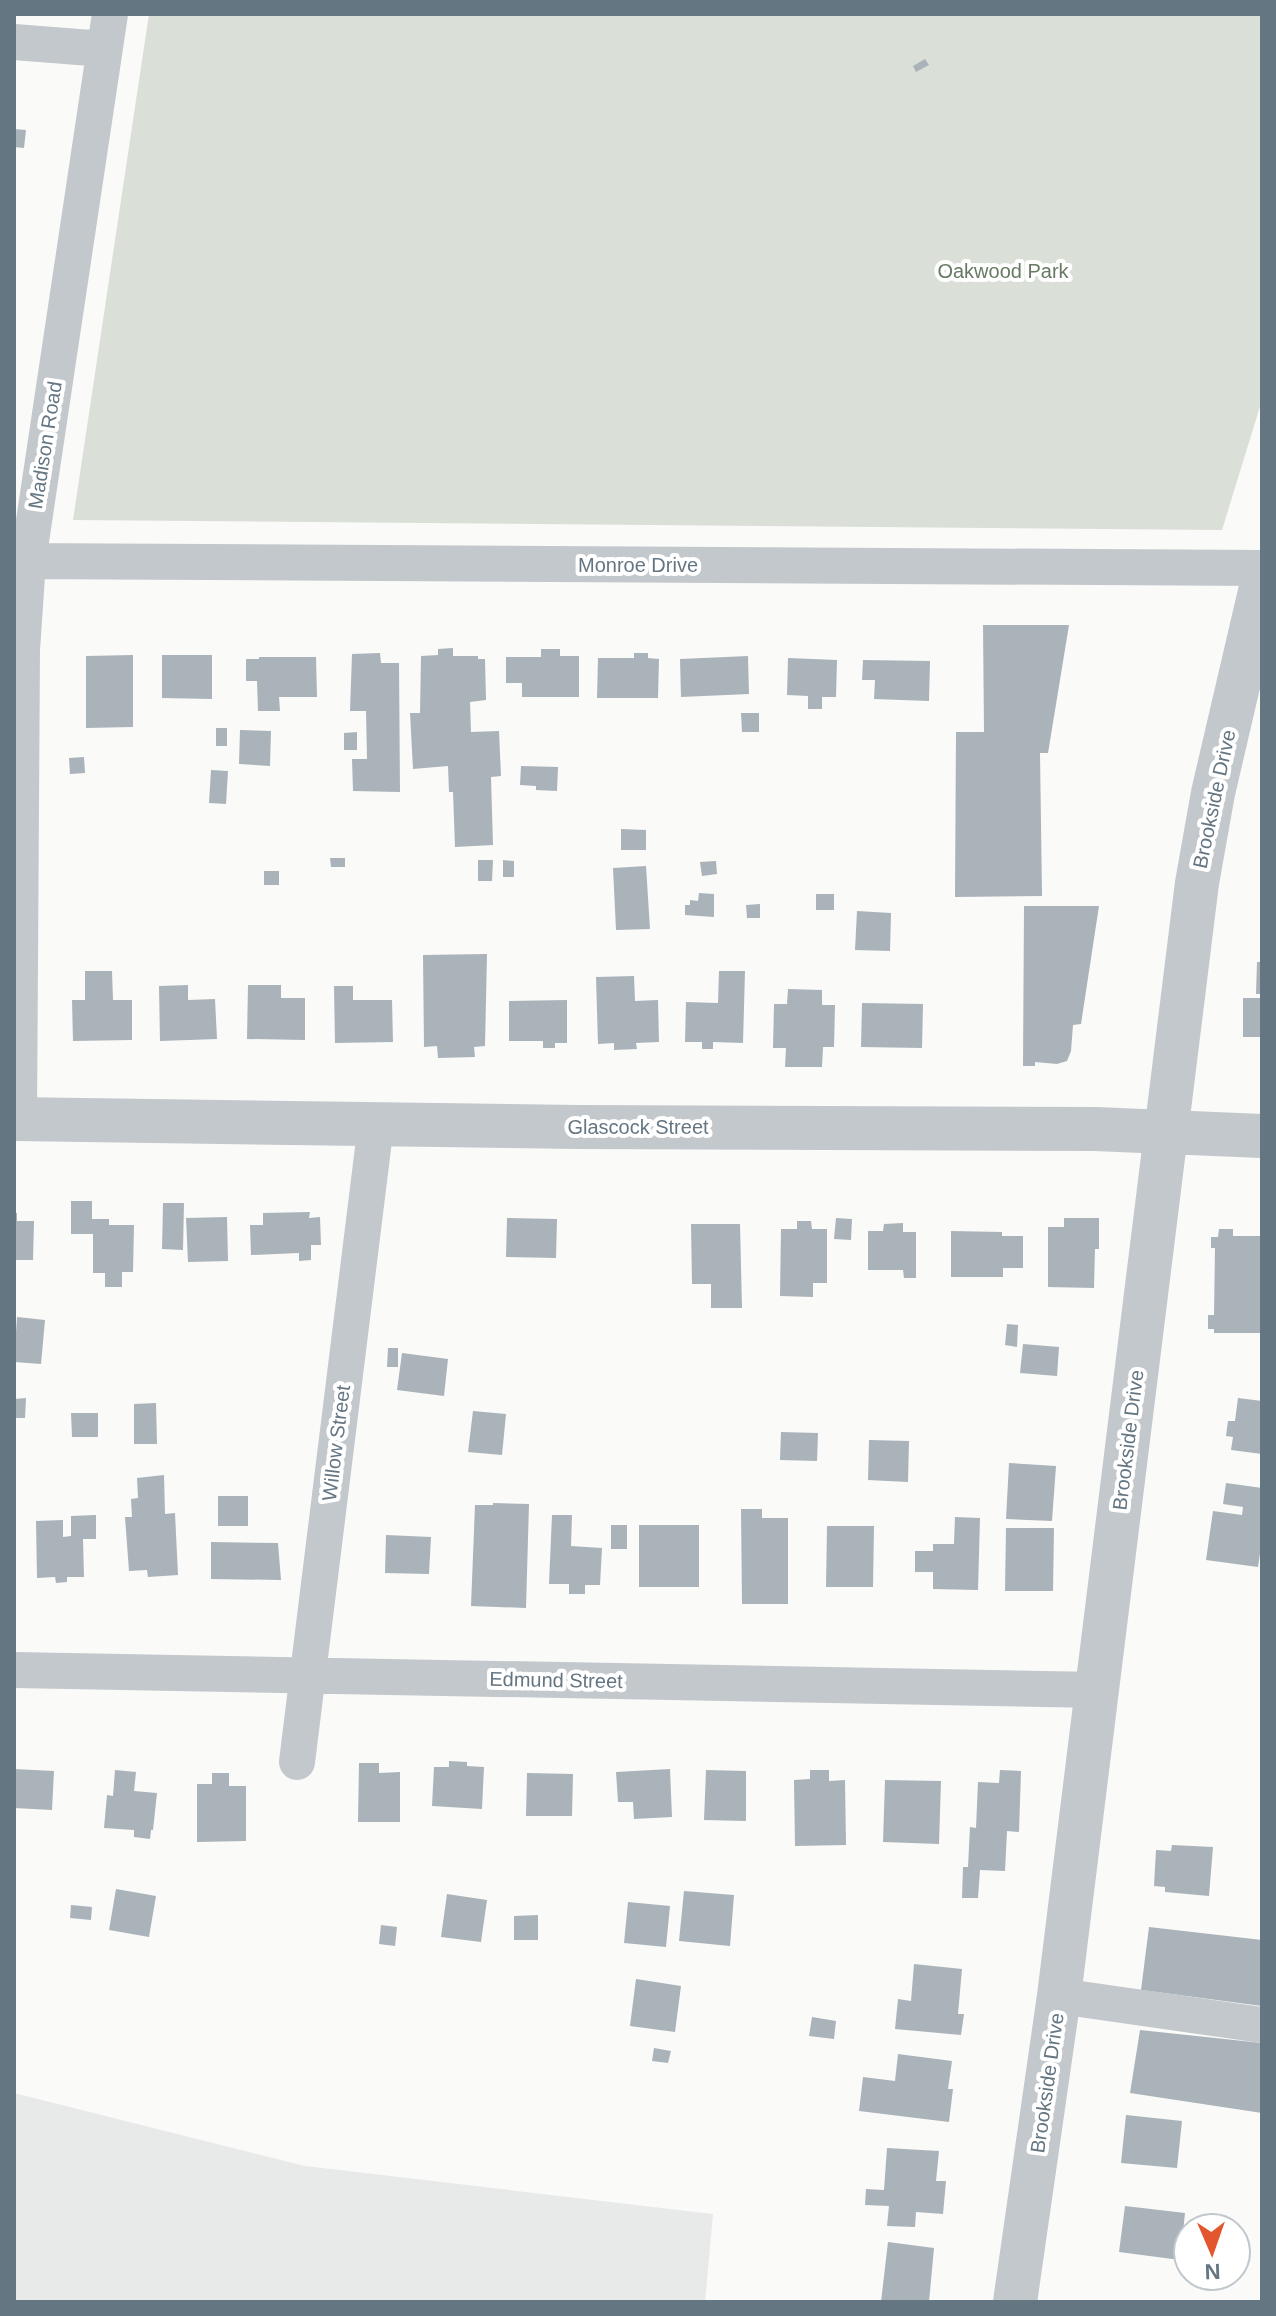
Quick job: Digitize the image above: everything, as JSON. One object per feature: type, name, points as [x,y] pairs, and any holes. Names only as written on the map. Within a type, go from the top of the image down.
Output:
[{"type":"street","points":[[14,42],[107,31]]},
{"type":"street","name":"Madison Road","points":[[17,1119],[21,561],[107,31]]},
{"type":"street","name":"Monroe Drive","points":[[21,561],[1262,568]]},
{"type":"street","name":"Brookside Drive","points":[[1015,2302],[1059,1996],[1197,883],[1213,793],[1262,583]]},
{"type":"street","name":"Glascock Street","points":[[17,1119],[1095,1129],[1262,1136]]},
{"type":"street","name":"Willow Street","points":[[297,1762],[376,1124]]},
{"type":"street","name":"Edmund Street","points":[[14,1670],[1098,1690]]},
{"type":"street","points":[[1059,1996],[1262,2025]]},
{"type":"shaded area","points":[[14,2093],[305,2166],[713,2214],[705,2302],[14,2302]]},
{"type":"green space","name":"Oakwood Park","points":[[149,14],[1262,14],[1262,400],[1222,530],[73,520]]},
{"type":"building","points":[[925,59],[929,65],[916,72],[913,66]]},
{"type":"building","points":[[14,129],[26,130],[24,148],[14,147]]},
{"type":"building","points":[[983,625],[1069,625],[1048,753],[1040,753],[1042,896],[955,897],[956,732],[984,732]]},
{"type":"building","points":[[453,648],[453,656],[485,659],[486,700],[470,702],[471,732],[499,731],[501,776],[491,777],[493,845],[455,847],[453,792],[449,792],[448,766],[413,769],[410,713],[420,713],[421,656],[438,655],[438,649]]},
{"type":"building","points":[[541,649],[560,649],[560,656],[579,656],[579,697],[522,697],[522,683],[506,683],[506,657],[541,657]]},
{"type":"building","points":[[380,653],[381,663],[399,663],[400,792],[353,791],[352,759],[367,759],[366,711],[350,711],[352,654]]},
{"type":"building","points":[[634,653],[648,653],[648,658],[659,659],[658,698],[597,698],[598,658],[634,658]]},
{"type":"building","points":[[133,655],[133,727],[86,728],[86,656]]},
{"type":"building","points":[[162,655],[212,655],[212,699],[162,698]]},
{"type":"building","points":[[748,656],[749,694],[681,697],[680,659]]},
{"type":"building","points":[[316,657],[317,697],[279,697],[280,711],[258,711],[257,681],[246,681],[246,659]]},
{"type":"building","points":[[788,658],[837,660],[836,697],[822,697],[822,709],[808,709],[808,696],[787,695]]},
{"type":"building","points":[[863,660],[930,661],[929,701],[874,699],[875,680],[862,680]]},
{"type":"building","points":[[741,713],[759,713],[759,732],[742,732]]},
{"type":"building","points":[[216,728],[227,728],[227,746],[216,746]]},
{"type":"building","points":[[240,730],[271,731],[270,766],[239,764]]},
{"type":"building","points":[[357,732],[357,750],[344,750],[344,733]]},
{"type":"building","points":[[84,757],[85,773],[70,774],[69,758]]},
{"type":"building","points":[[521,766],[558,767],[557,791],[520,785]]},
{"type":"building","points":[[211,770],[228,771],[226,804],[209,803]]},
{"type":"building","points":[[621,829],[646,830],[646,850],[621,850]]},
{"type":"building","points":[[330,858],[345,858],[345,867],[331,867]]},
{"type":"building","points":[[478,860],[493,860],[492,881],[478,881]]},
{"type":"building","points":[[503,860],[514,861],[514,877],[503,877]]},
{"type":"building","points":[[716,861],[717,874],[702,876],[700,862]]},
{"type":"building","points":[[646,866],[650,929],[616,930],[613,868]]},
{"type":"building","points":[[264,871],[279,871],[279,885],[264,885]]},
{"type":"building","points":[[699,893],[714,894],[714,917],[685,915],[685,905],[690,905],[690,900],[698,901]]},
{"type":"building","points":[[816,894],[834,894],[834,910],[816,910]]},
{"type":"building","points":[[760,904],[760,918],[747,918],[746,905]]},
{"type":"building","points":[[1024,906],[1099,906],[1081,1024],[1073,1025],[1067,1061],[1057,1064],[1035,1062],[1035,1066],[1023,1066]]},
{"type":"building","points":[[857,911],[891,913],[890,951],[855,950]]},
{"type":"building","points":[[487,954],[485,1046],[474,1047],[475,1057],[438,1058],[437,1046],[424,1047],[423,955]]},
{"type":"building","points":[[1257,962],[1262,962],[1262,994],[1256,994]]},
{"type":"building","points":[[85,971],[112,971],[113,1000],[132,1000],[132,1040],[73,1041],[72,1000],[85,1000]]},
{"type":"building","points":[[719,971],[745,971],[743,1043],[713,1042],[713,1049],[702,1049],[702,1042],[685,1042],[686,1002],[718,1003]]},
{"type":"building","points":[[634,976],[635,1001],[658,1000],[659,1042],[636,1043],[637,1049],[614,1050],[614,1043],[598,1044],[596,977]]},
{"type":"building","points":[[188,985],[188,1000],[215,999],[217,1039],[160,1041],[159,986]]},
{"type":"building","points":[[248,985],[281,985],[281,998],[305,998],[305,1040],[247,1039]]},
{"type":"building","points":[[334,986],[353,986],[353,1000],[392,1000],[393,1042],[335,1043]]},
{"type":"building","points":[[788,989],[822,990],[822,1005],[835,1005],[834,1047],[823,1047],[822,1067],[785,1067],[786,1048],[773,1048],[774,1004],[787,1004]]},
{"type":"building","points":[[1243,998],[1262,998],[1262,1037],[1243,1037]]},
{"type":"building","points":[[567,1000],[567,1043],[555,1043],[555,1048],[543,1048],[543,1041],[509,1041],[509,1001]]},
{"type":"building","points":[[862,1003],[923,1004],[922,1048],[861,1047]]},
{"type":"building","points":[[71,1201],[92,1201],[92,1219],[109,1219],[109,1225],[134,1225],[133,1272],[122,1272],[122,1287],[105,1287],[105,1273],[93,1273],[93,1234],[71,1234]]},
{"type":"building","points":[[163,1203],[184,1203],[183,1250],[162,1249]]},
{"type":"building","points":[[310,1212],[309,1218],[320,1217],[321,1245],[311,1245],[311,1260],[299,1261],[299,1253],[251,1255],[250,1225],[263,1225],[263,1213]]},
{"type":"building","points":[[14,1213],[17,1213],[17,1221],[34,1221],[33,1260],[14,1260]]},
{"type":"building","points":[[227,1217],[228,1261],[188,1262],[186,1218]]},
{"type":"building","points":[[507,1218],[557,1219],[556,1258],[506,1257]]},
{"type":"building","points":[[836,1218],[852,1219],[851,1240],[834,1239]]},
{"type":"building","points":[[1064,1218],[1099,1218],[1094,1288],[1048,1287],[1048,1227],[1064,1227]]},
{"type":"building","points":[[797,1221],[811,1221],[812,1229],[827,1229],[827,1283],[813,1283],[813,1297],[780,1296],[781,1229],[797,1229]]},
{"type":"building","points":[[903,1223],[903,1232],[916,1232],[916,1278],[904,1278],[903,1270],[868,1270],[868,1231],[883,1231],[884,1224]]},
{"type":"building","points":[[691,1224],[740,1224],[742,1308],[711,1308],[711,1284],[692,1284]]},
{"type":"building","points":[[1219,1229],[1233,1229],[1233,1236],[1262,1236],[1262,1333],[1214,1333],[1214,1329],[1208,1329],[1208,1315],[1214,1315],[1215,1248],[1211,1248],[1211,1237],[1218,1237]]},
{"type":"building","points":[[951,1231],[1002,1232],[1002,1236],[1023,1236],[1023,1268],[1003,1268],[1003,1277],[951,1277]]},
{"type":"building","points":[[17,1317],[45,1320],[41,1364],[14,1362]]},
{"type":"building","points":[[1007,1324],[1018,1325],[1017,1347],[1005,1345]]},
{"type":"building","points":[[1023,1344],[1059,1347],[1057,1376],[1020,1373]]},
{"type":"building","points":[[388,1348],[398,1348],[398,1367],[387,1367]]},
{"type":"building","points":[[402,1353],[448,1359],[444,1396],[397,1390]]},
{"type":"building","points":[[26,1398],[25,1418],[14,1418],[14,1399]]},
{"type":"building","points":[[1238,1398],[1262,1401],[1262,1454],[1231,1450],[1233,1437],[1226,1436],[1228,1421],[1235,1421]]},
{"type":"building","points":[[156,1403],[157,1444],[134,1444],[134,1404]]},
{"type":"building","points":[[473,1411],[506,1414],[502,1455],[468,1452]]},
{"type":"building","points":[[71,1413],[98,1413],[98,1437],[72,1437]]},
{"type":"building","points":[[781,1432],[818,1433],[817,1461],[780,1460]]},
{"type":"building","points":[[869,1440],[909,1441],[908,1482],[868,1480]]},
{"type":"building","points":[[1009,1463],[1056,1466],[1052,1521],[1006,1519]]},
{"type":"building","points":[[164,1475],[165,1514],[175,1513],[178,1575],[148,1577],[147,1570],[129,1571],[125,1517],[132,1517],[131,1499],[138,1498],[137,1478]]},
{"type":"building","points":[[1226,1483],[1262,1488],[1262,1540],[1258,1567],[1206,1560],[1213,1511],[1242,1515],[1243,1507],[1223,1504]]},
{"type":"building","points":[[218,1496],[248,1496],[248,1526],[218,1526]]},
{"type":"building","points":[[529,1504],[526,1608],[471,1606],[475,1505]]},
{"type":"building","points":[[741,1509],[762,1509],[762,1518],[788,1518],[788,1604],[742,1604]]},
{"type":"building","points":[[96,1515],[96,1539],[83,1539],[84,1577],[67,1577],[67,1582],[56,1583],[55,1577],[37,1578],[36,1521],[63,1520],[63,1537],[71,1536],[71,1516]]},
{"type":"building","points":[[552,1515],[572,1515],[571,1546],[602,1548],[600,1585],[585,1585],[585,1594],[569,1594],[569,1584],[549,1584]]},
{"type":"building","points":[[955,1517],[980,1518],[978,1590],[933,1589],[933,1572],[915,1572],[915,1551],[933,1551],[933,1544],[954,1544]]},
{"type":"building","points":[[611,1525],[627,1525],[627,1549],[611,1549]]},
{"type":"building","points":[[639,1525],[699,1525],[699,1587],[639,1587]]},
{"type":"building","points":[[827,1526],[874,1526],[873,1587],[826,1587]]},
{"type":"building","points":[[1006,1528],[1054,1528],[1053,1591],[1005,1591]]},
{"type":"building","points":[[386,1535],[431,1537],[429,1574],[385,1573]]},
{"type":"building","points":[[211,1542],[278,1543],[281,1580],[211,1579]]},
{"type":"building","points":[[449,1761],[484,1767],[482,1809],[432,1806],[434,1767],[449,1767]]},
{"type":"building","points":[[359,1763],[379,1763],[379,1773],[400,1772],[400,1822],[358,1822]]},
{"type":"building","points":[[14,1769],[54,1771],[52,1810],[14,1808]]},
{"type":"building","points":[[670,1769],[672,1817],[634,1819],[633,1802],[618,1802],[616,1772]]},
{"type":"building","points":[[115,1770],[136,1772],[134,1791],[157,1793],[150,1839],[134,1837],[134,1830],[104,1828],[107,1795],[113,1796]]},
{"type":"building","points":[[706,1770],[746,1771],[746,1821],[704,1820]]},
{"type":"building","points":[[810,1770],[829,1770],[829,1781],[845,1780],[846,1845],[795,1846],[794,1780],[810,1779]]},
{"type":"building","points":[[1000,1770],[1021,1771],[1019,1832],[1007,1831],[1005,1871],[980,1870],[978,1898],[962,1898],[963,1867],[968,1867],[970,1827],[976,1828],[978,1782],[999,1783]]},
{"type":"building","points":[[212,1773],[229,1773],[229,1786],[246,1786],[246,1841],[197,1842],[197,1784],[212,1784]]},
{"type":"building","points":[[527,1773],[573,1774],[572,1816],[526,1816]]},
{"type":"building","points":[[885,1780],[941,1781],[939,1844],[883,1842]]},
{"type":"building","points":[[1172,1845],[1213,1847],[1209,1896],[1165,1892],[1165,1887],[1154,1886],[1156,1850],[1171,1851]]},
{"type":"building","points":[[116,1889],[156,1896],[149,1937],[109,1930]]},
{"type":"building","points":[[684,1891],[734,1895],[730,1946],[679,1941]]},
{"type":"building","points":[[447,1894],[487,1900],[481,1942],[441,1937]]},
{"type":"building","points":[[628,1902],[670,1906],[666,1947],[624,1943]]},
{"type":"building","points":[[71,1905],[92,1907],[91,1920],[70,1918]]},
{"type":"building","points":[[538,1915],[538,1940],[514,1940],[514,1916]]},
{"type":"building","points":[[381,1925],[397,1927],[395,1946],[379,1944]]},
{"type":"building","points":[[1149,1927],[1262,1940],[1262,2006],[1141,1990]]},
{"type":"building","points":[[914,1964],[962,1969],[958,2014],[964,2014],[961,2035],[895,2029],[898,1999],[911,2001]]},
{"type":"building","points":[[636,1979],[681,1986],[675,2032],[630,2026]]},
{"type":"building","points":[[812,2017],[836,2021],[834,2039],[809,2036]]},
{"type":"building","points":[[1140,2030],[1262,2043],[1262,2113],[1130,2093]]},
{"type":"building","points":[[654,2048],[671,2051],[668,2063],[652,2061]]},
{"type":"building","points":[[898,2054],[952,2061],[948,2089],[953,2089],[949,2122],[859,2111],[863,2077],[895,2081]]},
{"type":"building","points":[[1126,2115],[1182,2121],[1177,2168],[1121,2163]]},
{"type":"building","points":[[887,2148],[939,2151],[936,2181],[946,2181],[943,2214],[916,2212],[915,2227],[887,2226],[889,2206],[865,2205],[866,2189],[884,2190]]},
{"type":"building","points":[[1125,2206],[1176,2212],[1172,2212],[1172,2259],[1119,2252]]},
{"type":"building","points":[[888,2242],[934,2248],[929,2302],[881,2302]]}]
